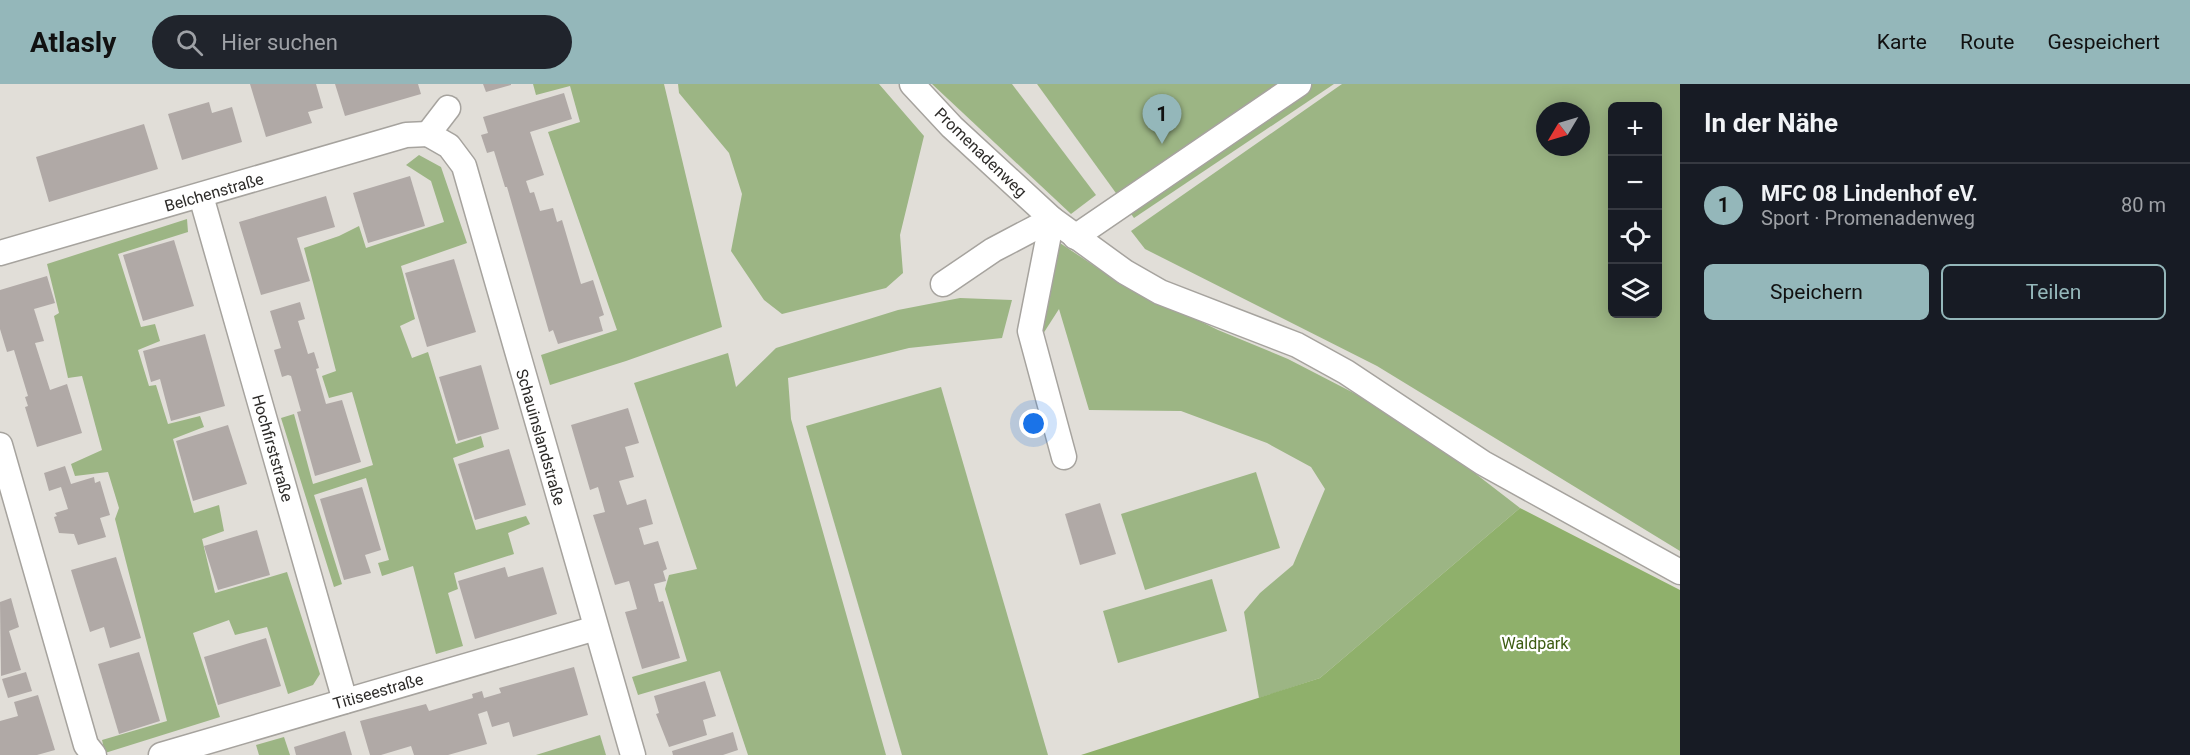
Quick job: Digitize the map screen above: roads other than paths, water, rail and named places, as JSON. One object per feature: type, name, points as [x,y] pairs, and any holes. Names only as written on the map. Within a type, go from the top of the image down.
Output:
[{"type":"street","name":"Promenadenweg","points":[[912,84],[952,127],[1052,219],[1125,272],[1160,292],[1297,345],[1346,372],[1483,463],[1680,572]]},
{"type":"street","points":[[1075,237],[1299,84]]},
{"type":"street","points":[[428,134],[448,108]]},
{"type":"street","name":"Belchenstraße","points":[[0,253],[406,135],[428,134]]},
{"type":"street","name":"Schauinslandstraße","points":[[428,134],[449,147],[464,166],[633,755]]},
{"type":"street","name":"Hochfirststraße","points":[[201,196],[345,701]]},
{"type":"street","points":[[943,284],[993,250],[1052,219]]},
{"type":"street","points":[[1052,219],[1030,332],[1064,457]]},
{"type":"street","points":[[0,444],[86,745],[94,755]]},
{"type":"street","name":"Titiseestraße","points":[[160,755],[596,628]]},
{"type":"place","name":"MFC 08 Lindenhof eV.","points":[[1162,144]]},
{"type":"park label","name":"Waldpark","points":[[1535,643]]}]
